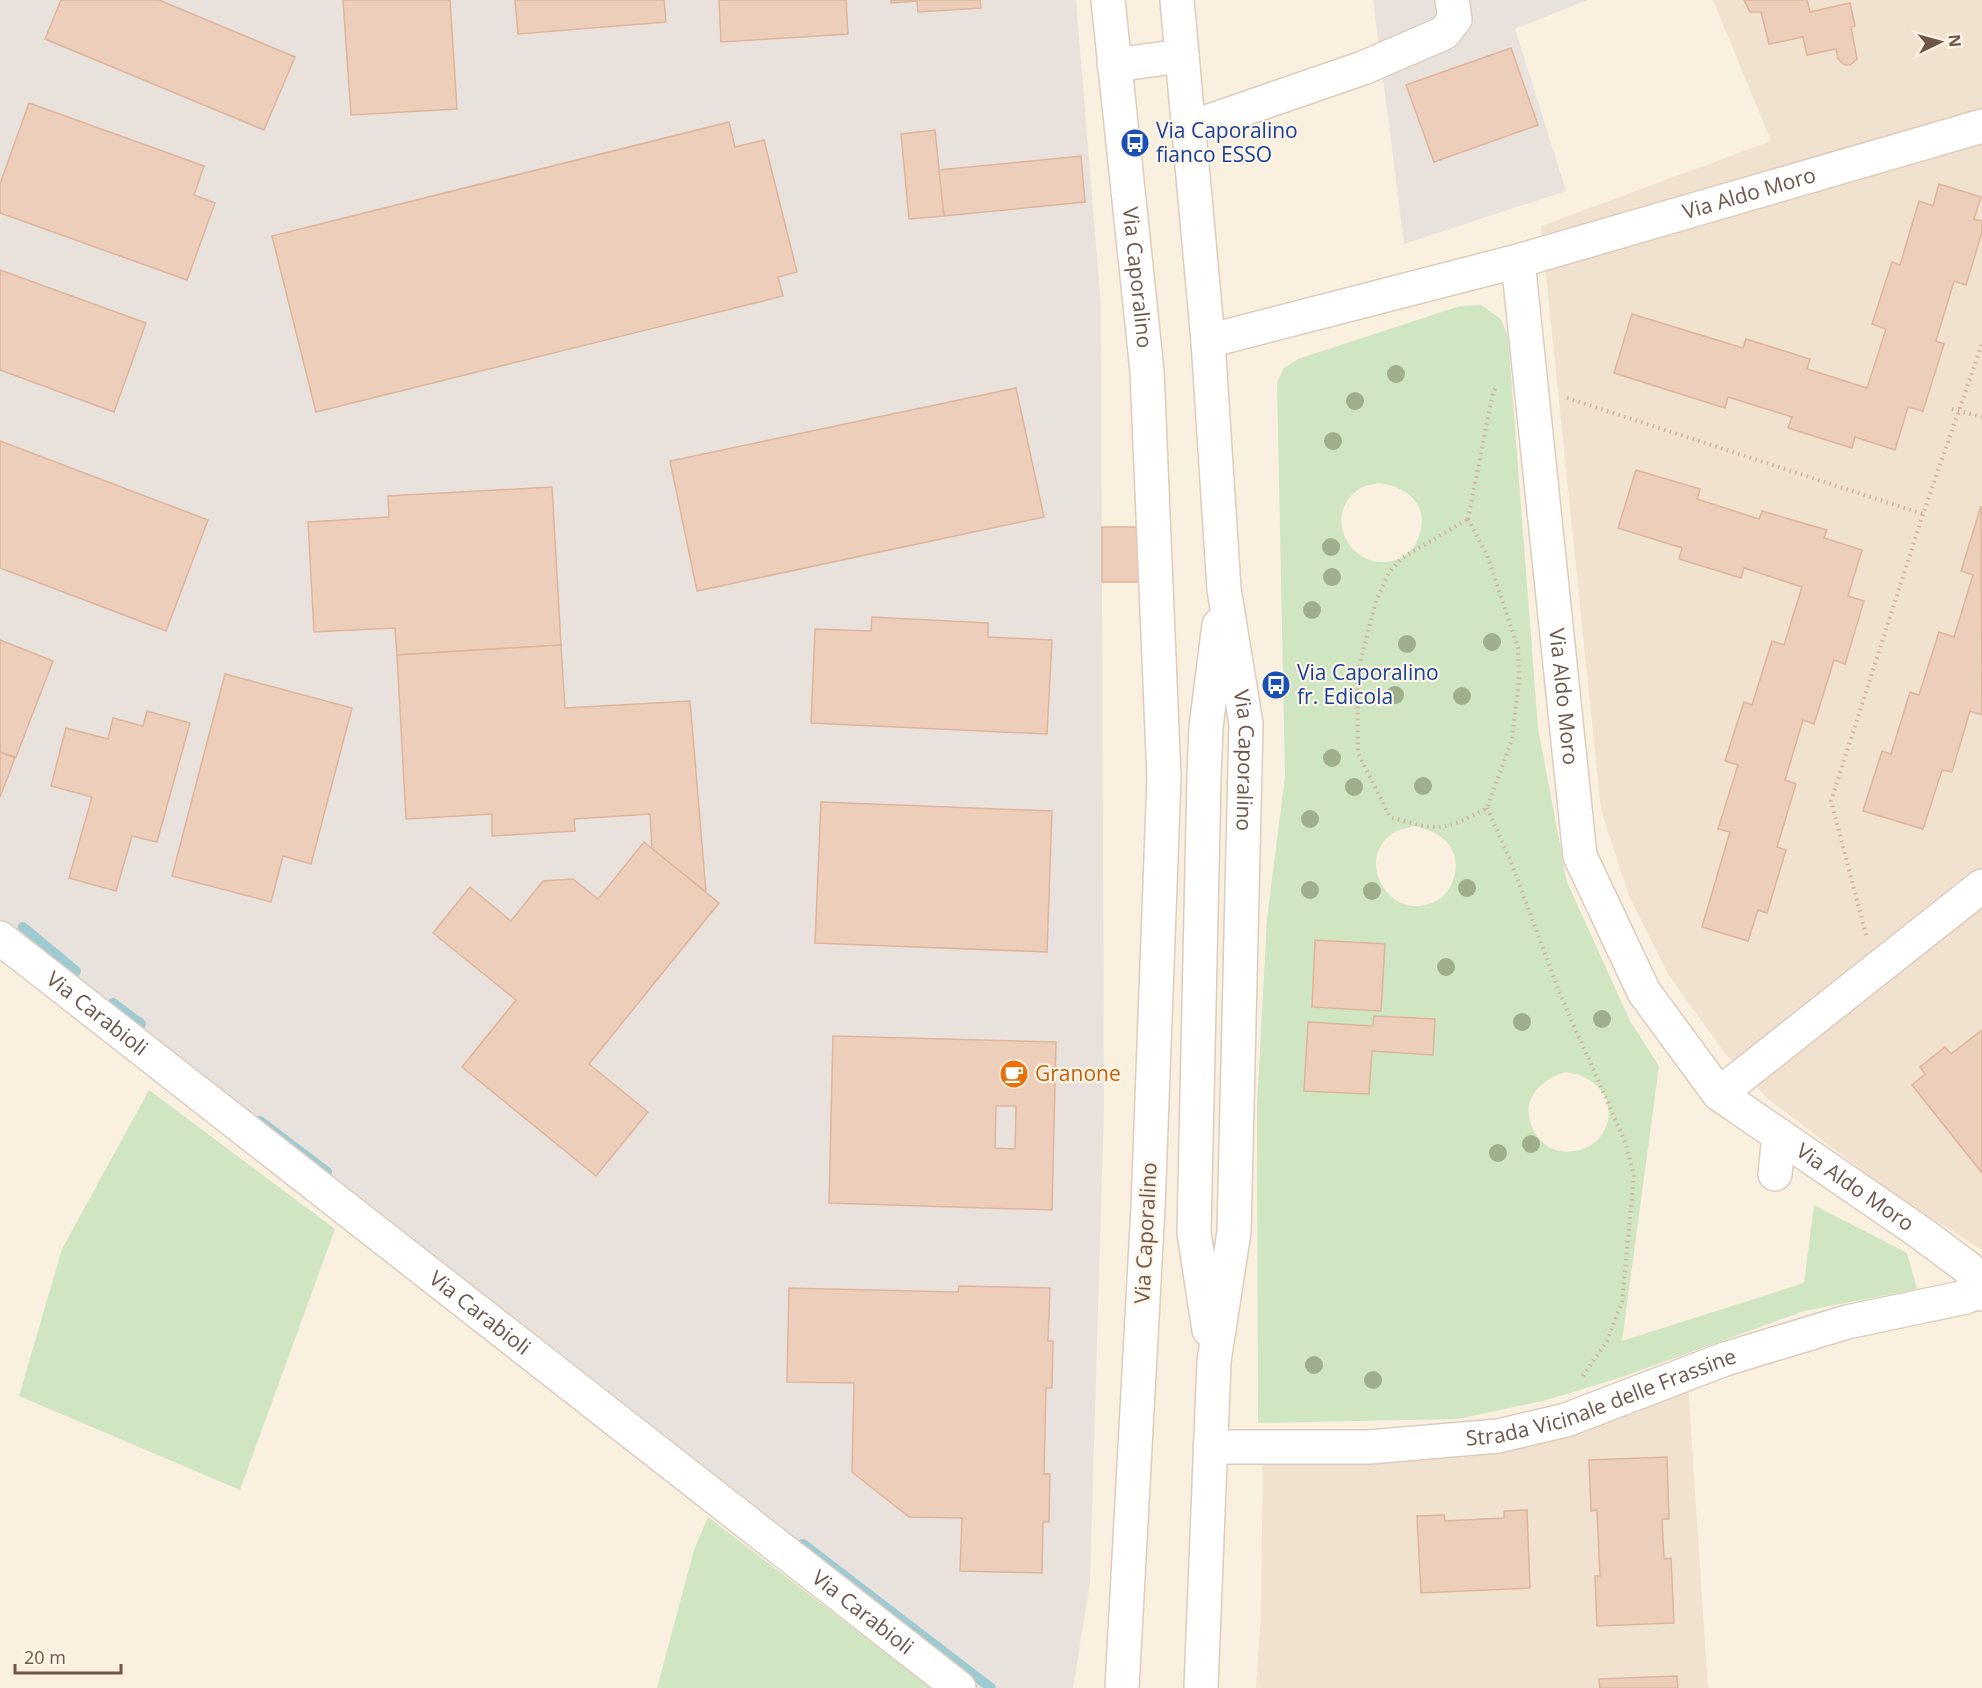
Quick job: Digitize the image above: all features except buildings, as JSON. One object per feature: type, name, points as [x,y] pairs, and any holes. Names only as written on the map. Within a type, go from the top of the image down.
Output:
[{"type":"street","name":"Via Caporalino","points":[[1108,0],[1147,371],[1164,778],[1148,1207],[1122,1688]]},
{"type":"street","name":"Via Caporalino","points":[[1177,0],[1208,340],[1224,589],[1246,724],[1234,1232],[1214,1361],[1201,1686]]},
{"type":"street","points":[[1189,128],[1363,69],[1444,33],[1455,19],[1452,0]]},
{"type":"street","points":[[1114,65],[1182,56]]},
{"type":"street","name":"Via Aldo Moro","points":[[1208,340],[1518,261],[1982,126]]},
{"type":"street","name":"Via Aldo Moro","points":[[1518,261],[1580,856],[1644,992],[1697,1064],[1706,1097],[1779,1135],[1968,1268],[1977,1281],[1979,1292]]},
{"type":"street","name":"Via Aldo Moro","points":[[1205,306],[1283,322]]},
{"type":"street","name":"Via Caporalino","points":[[1214,1361],[1194,1233],[1206,727],[1224,589]]},
{"type":"street","name":"Via Caporalino","points":[[1164,778],[1204,777]]},
{"type":"street","points":[[1706,1097],[1875,971],[1982,886]]},
{"type":"street","name":"Via Carabioli","points":[[0,938],[959,1688]]},
{"type":"street","points":[[1774,1174],[1779,1135]]},
{"type":"street","name":"Strada Vicinale delle Frassine","points":[[1210,1447],[1381,1446],[1498,1437],[1566,1420],[1725,1359],[1847,1322],[1966,1297],[1979,1292]]},
{"type":"path","points":[[1875,971],[1831,801],[1923,514],[1982,344]]},
{"type":"path","points":[[1468,519],[1402,558],[1389,572],[1376,601],[1357,674],[1358,753],[1390,818],[1431,829],[1457,824],[1486,808],[1512,739],[1519,680],[1518,648],[1487,555],[1468,519],[1493,392],[1499,386]]},
{"type":"path","points":[[1563,397],[1923,514]]},
{"type":"path","points":[[1952,409],[1982,417]]},
{"type":"path","points":[[1486,808],[1511,862],[1560,994],[1626,1144],[1634,1175],[1622,1302],[1607,1341],[1583,1372],[1566,1420]]},
{"type":"shaded area","points":[[0,0],[1076,0],[1101,307],[1104,1109],[1090,1583],[1073,1688],[970,1688],[0,924]]},
{"type":"shaded area","points":[[1373,0],[1587,0],[1515,29],[1566,191],[1404,244]]},
{"type":"shaded area","points":[[1713,0],[1982,0],[1982,1250],[1891,1192],[1768,1099],[1724,1052],[1668,974],[1629,896],[1601,810],[1541,226],[1771,141]]},
{"type":"shaded area","points":[[1688,1385],[1708,1688],[1256,1688],[1261,1614],[1263,1452],[1467,1448]]},
{"type":"green space","points":[[1481,305],[1501,319],[1508,337],[1538,728],[1567,882],[1630,1021],[1659,1066],[1622,1341],[1804,1283],[1814,1205],[1907,1253],[1917,1289],[1804,1311],[1619,1378],[1547,1400],[1458,1419],[1258,1423],[1257,1106],[1267,918],[1285,777],[1277,382],[1284,368],[1298,359],[1460,306]],"holes":[[[1379,483],[1390,485],[1408,494],[1415,500],[1422,517],[1418,539],[1409,552],[1396,560],[1379,562],[1365,558],[1353,550],[1345,538],[1342,525],[1343,511],[1349,499],[1363,487]],[[1413,826],[1434,833],[1449,844],[1453,852],[1456,861],[1452,883],[1443,896],[1433,903],[1414,906],[1400,902],[1389,894],[1380,882],[1376,869],[1377,855],[1383,843],[1399,830]],[[1566,1072],[1587,1079],[1601,1090],[1608,1104],[1608,1118],[1603,1132],[1593,1143],[1579,1150],[1560,1151],[1549,1147],[1537,1136],[1530,1122],[1529,1112],[1533,1095],[1539,1087]]]},
{"type":"green space","points":[[149,1090],[335,1229],[240,1490],[19,1396],[62,1249]]},
{"type":"green space","points":[[708,1517],[931,1688],[657,1688],[694,1550]]},
{"type":"waterway","points":[[23,927],[76,971]]},
{"type":"waterway","points":[[113,1003],[141,1024]]},
{"type":"waterway","points":[[260,1121],[327,1172]]},
{"type":"waterway","points":[[803,1544],[991,1688]]},
{"type":"place","name":"Via Caporalino fianco ESSO","points":[[1135,143]]},
{"type":"place","name":"Via Caporalino fr. Edicola","points":[[1276,685]]},
{"type":"place","name":"Granone","points":[[1014,1074]]}]
